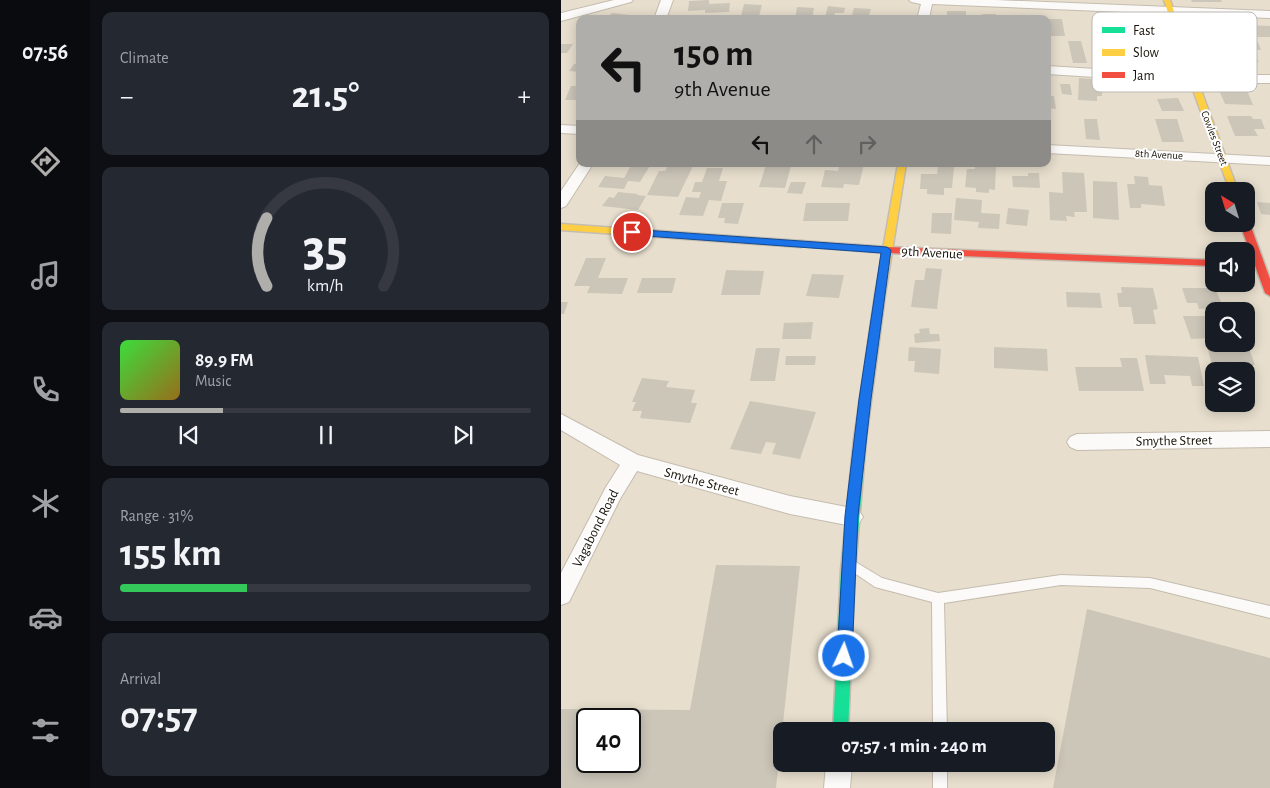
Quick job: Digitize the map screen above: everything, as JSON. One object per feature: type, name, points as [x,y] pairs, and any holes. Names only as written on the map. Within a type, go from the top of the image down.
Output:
[{"type":"street","points":[[561,17],[627,0]]},
{"type":"street","points":[[661,15],[667,0]]},
{"type":"street","points":[[915,0],[1171,12]]},
{"type":"street","points":[[924,15],[927,0]]},
{"type":"street","name":"Cowles Street","points":[[1167,0],[1171,12]]},
{"type":"street","points":[[1257,15],[1270,15]]},
{"type":"street","points":[[1051,70],[1092,73]]},
{"type":"street","points":[[1257,79],[1270,79]]},
{"type":"street","name":"Cowles Street","points":[[1198,92],[1231,182]]},
{"type":"street","points":[[561,129],[576,130]]},
{"type":"street","name":"8th Avenue","points":[[1051,149],[1270,161]]},
{"type":"street","points":[[561,204],[584,167]]},
{"type":"street","points":[[840,722],[852,516],[865,399],[901,167]]},
{"type":"street","name":"9th Avenue","points":[[561,227],[887,250],[1205,262]]},
{"type":"street","points":[[1248,232],[1270,293]]},
{"type":"street","name":"Smythe Street","points":[[561,421],[632,462],[790,504],[852,516]]},
{"type":"street","name":"Smythe Street","points":[[1077,442],[1270,439]]},
{"type":"street","name":"Vagabond Road","points":[[561,594],[613,493],[632,462]]},
{"type":"street","points":[[837,788],[838,772]]},
{"type":"lane","points":[[849,563],[879,583],[938,598],[1061,580],[1150,583],[1270,612]]},
{"type":"lane","points":[[938,598],[939,722]]},
{"type":"lane","points":[[940,772],[940,788]]},
{"type":"building","points":[[709,0],[709,4],[730,3],[729,12],[705,13],[705,10],[688,11],[689,1]]},
{"type":"building","points":[[1191,0],[1221,0],[1222,2],[1192,2]]},
{"type":"building","points":[[744,4],[762,5],[759,15],[741,15]]},
{"type":"building","points":[[828,6],[845,8],[844,13],[826,15]]},
{"type":"building","points":[[797,7],[814,8],[813,15],[796,15]]},
{"type":"building","points":[[854,8],[871,9],[869,15],[852,15]]},
{"type":"building","points":[[947,11],[966,11],[966,15],[947,15]]},
{"type":"building","points":[[612,13],[629,15],[610,15]]},
{"type":"building","points":[[1051,19],[1062,19],[1065,36],[1051,36]]},
{"type":"building","points":[[1257,25],[1270,26],[1270,37],[1257,37]]},
{"type":"building","points":[[1068,41],[1081,41],[1087,63],[1073,63]]},
{"type":"building","points":[[1257,42],[1258,42],[1261,50],[1257,50]]},
{"type":"building","points":[[561,44],[573,44],[567,53],[561,53]]},
{"type":"building","points":[[574,64],[576,64],[576,72],[569,71]]},
{"type":"building","points":[[1079,78],[1092,79],[1092,92],[1102,92],[1102,96],[1097,96],[1097,101],[1078,100]]},
{"type":"building","points":[[1060,84],[1070,84],[1072,95],[1062,94]]},
{"type":"building","points":[[571,86],[576,86],[576,100],[565,100]]},
{"type":"building","points":[[1220,92],[1248,92],[1253,105],[1225,104]]},
{"type":"building","points":[[1051,96],[1054,96],[1056,109],[1051,108]]},
{"type":"building","points":[[1178,98],[1184,111],[1162,111],[1157,99]]},
{"type":"building","points":[[1227,116],[1251,116],[1253,119],[1261,119],[1265,129],[1254,129],[1258,136],[1235,136]]},
{"type":"building","points":[[1084,119],[1097,119],[1100,140],[1086,139]]},
{"type":"building","points":[[1155,119],[1177,119],[1184,142],[1162,142]]},
{"type":"building","points":[[630,167],[649,167],[640,182],[628,181],[624,189],[598,187],[605,176],[624,178]]},
{"type":"building","points":[[667,167],[693,167],[678,197],[647,195],[659,171],[665,171]]},
{"type":"building","points":[[765,167],[791,167],[785,188],[759,187]]},
{"type":"building","points":[[839,167],[863,167],[859,185],[844,184],[843,188],[821,187],[825,170],[838,171]]},
{"type":"building","points":[[938,167],[954,167],[952,188],[944,188],[944,195],[927,194],[927,189],[920,189],[921,174],[937,174]]},
{"type":"building","points":[[975,167],[996,167],[995,190],[989,189],[989,193],[976,192],[976,188],[965,187],[967,169],[975,169]]},
{"type":"building","points":[[707,168],[723,168],[719,181],[727,181],[721,201],[709,200],[703,216],[679,215],[686,197],[699,198],[701,192],[692,192],[695,182],[702,182]]},
{"type":"building","points":[[1062,172],[1084,173],[1087,212],[1074,212],[1075,217],[1066,216],[1067,221],[1050,220],[1049,192],[1063,193]]},
{"type":"building","points":[[1028,173],[1039,173],[1040,188],[1013,187],[1012,176],[1028,176]]},
{"type":"building","points":[[1134,176],[1148,177],[1149,185],[1162,186],[1165,206],[1141,204],[1141,208],[1130,208],[1127,184],[1135,184]]},
{"type":"building","points":[[1093,181],[1117,182],[1119,220],[1093,218]]},
{"type":"building","points":[[791,182],[806,182],[802,194],[787,193]]},
{"type":"building","points":[[618,192],[646,196],[638,210],[602,206],[609,197],[614,198]]},
{"type":"building","points":[[956,198],[982,200],[981,213],[1000,214],[999,229],[978,228],[979,222],[954,220]]},
{"type":"building","points":[[1257,202],[1270,203],[1270,215],[1261,214]]},
{"type":"building","points":[[722,203],[744,203],[738,224],[724,223],[725,218],[718,218]]},
{"type":"building","points":[[806,203],[850,203],[848,221],[803,221]]},
{"type":"building","points":[[1008,208],[1029,210],[1027,226],[1006,224]]},
{"type":"building","points":[[932,213],[952,213],[951,234],[931,233]]},
{"type":"building","points":[[586,258],[606,258],[598,278],[628,278],[622,294],[587,293],[590,286],[574,286]]},
{"type":"building","points":[[926,268],[942,269],[937,309],[911,307],[915,280],[924,280]]},
{"type":"building","points":[[726,270],[764,271],[760,295],[721,295]]},
{"type":"building","points":[[812,274],[844,275],[839,298],[806,296]]},
{"type":"building","points":[[642,278],[676,278],[672,293],[637,293]]},
{"type":"building","points":[[1121,287],[1153,288],[1158,309],[1153,310],[1156,324],[1134,324],[1131,307],[1119,307],[1117,293],[1122,293]]},
{"type":"building","points":[[1182,288],[1205,288],[1205,292],[1217,292],[1221,302],[1205,302],[1205,309],[1199,309],[1197,303],[1187,303]]},
{"type":"building","points":[[1066,292],[1100,293],[1102,308],[1067,307]]},
{"type":"building","points":[[561,302],[568,302],[564,314],[561,314]]},
{"type":"building","points":[[1183,316],[1205,316],[1205,338],[1191,339]]},
{"type":"building","points":[[813,322],[811,339],[782,339],[784,323]]},
{"type":"building","points":[[929,328],[930,334],[939,334],[940,341],[915,343],[914,334],[920,333],[919,329]]},
{"type":"building","points":[[909,347],[941,349],[939,374],[914,372],[915,361],[908,361]]},
{"type":"building","points":[[994,347],[1047,349],[1048,371],[994,368]]},
{"type":"building","points":[[756,348],[780,348],[775,381],[750,381]]},
{"type":"building","points":[[1208,352],[1250,352],[1254,362],[1211,362]]},
{"type":"building","points":[[1145,355],[1198,357],[1204,386],[1192,386],[1190,376],[1164,375],[1166,384],[1150,384]]},
{"type":"building","points":[[786,356],[816,356],[815,365],[785,365]]},
{"type":"building","points":[[1120,358],[1137,358],[1144,391],[1079,391],[1075,367],[1122,367]]},
{"type":"building","points":[[642,378],[669,381],[666,387],[695,390],[691,403],[697,403],[690,423],[640,418],[642,411],[632,411],[636,402],[632,402]]},
{"type":"building","points":[[750,401],[816,412],[800,459],[772,454],[776,443],[766,442],[761,454],[730,449]]},
{"type":"building","points":[[716,565],[800,566],[783,722],[773,722],[773,772],[778,772],[776,788],[561,788],[561,709],[576,709],[576,773],[641,773],[641,710],[690,710]]},
{"type":"building","points":[[1087,609],[1270,658],[1270,788],[1053,788]]},
{"type":"traffic: fast","points":[[840,722],[848,570],[860,439]]},
{"type":"traffic: slow","points":[[1167,0],[1171,12]]},
{"type":"traffic: slow","points":[[1198,92],[1231,182]]},
{"type":"traffic: slow","points":[[860,439],[880,295],[901,167]]},
{"type":"traffic: slow","points":[[561,227],[801,244]]},
{"type":"traffic: jam","points":[[1248,232],[1270,293]]},
{"type":"traffic: jam","points":[[801,244],[887,250],[1205,263]]},
{"type":"route","points":[[632,232],[887,250],[865,399],[852,516],[844,656]]}]
